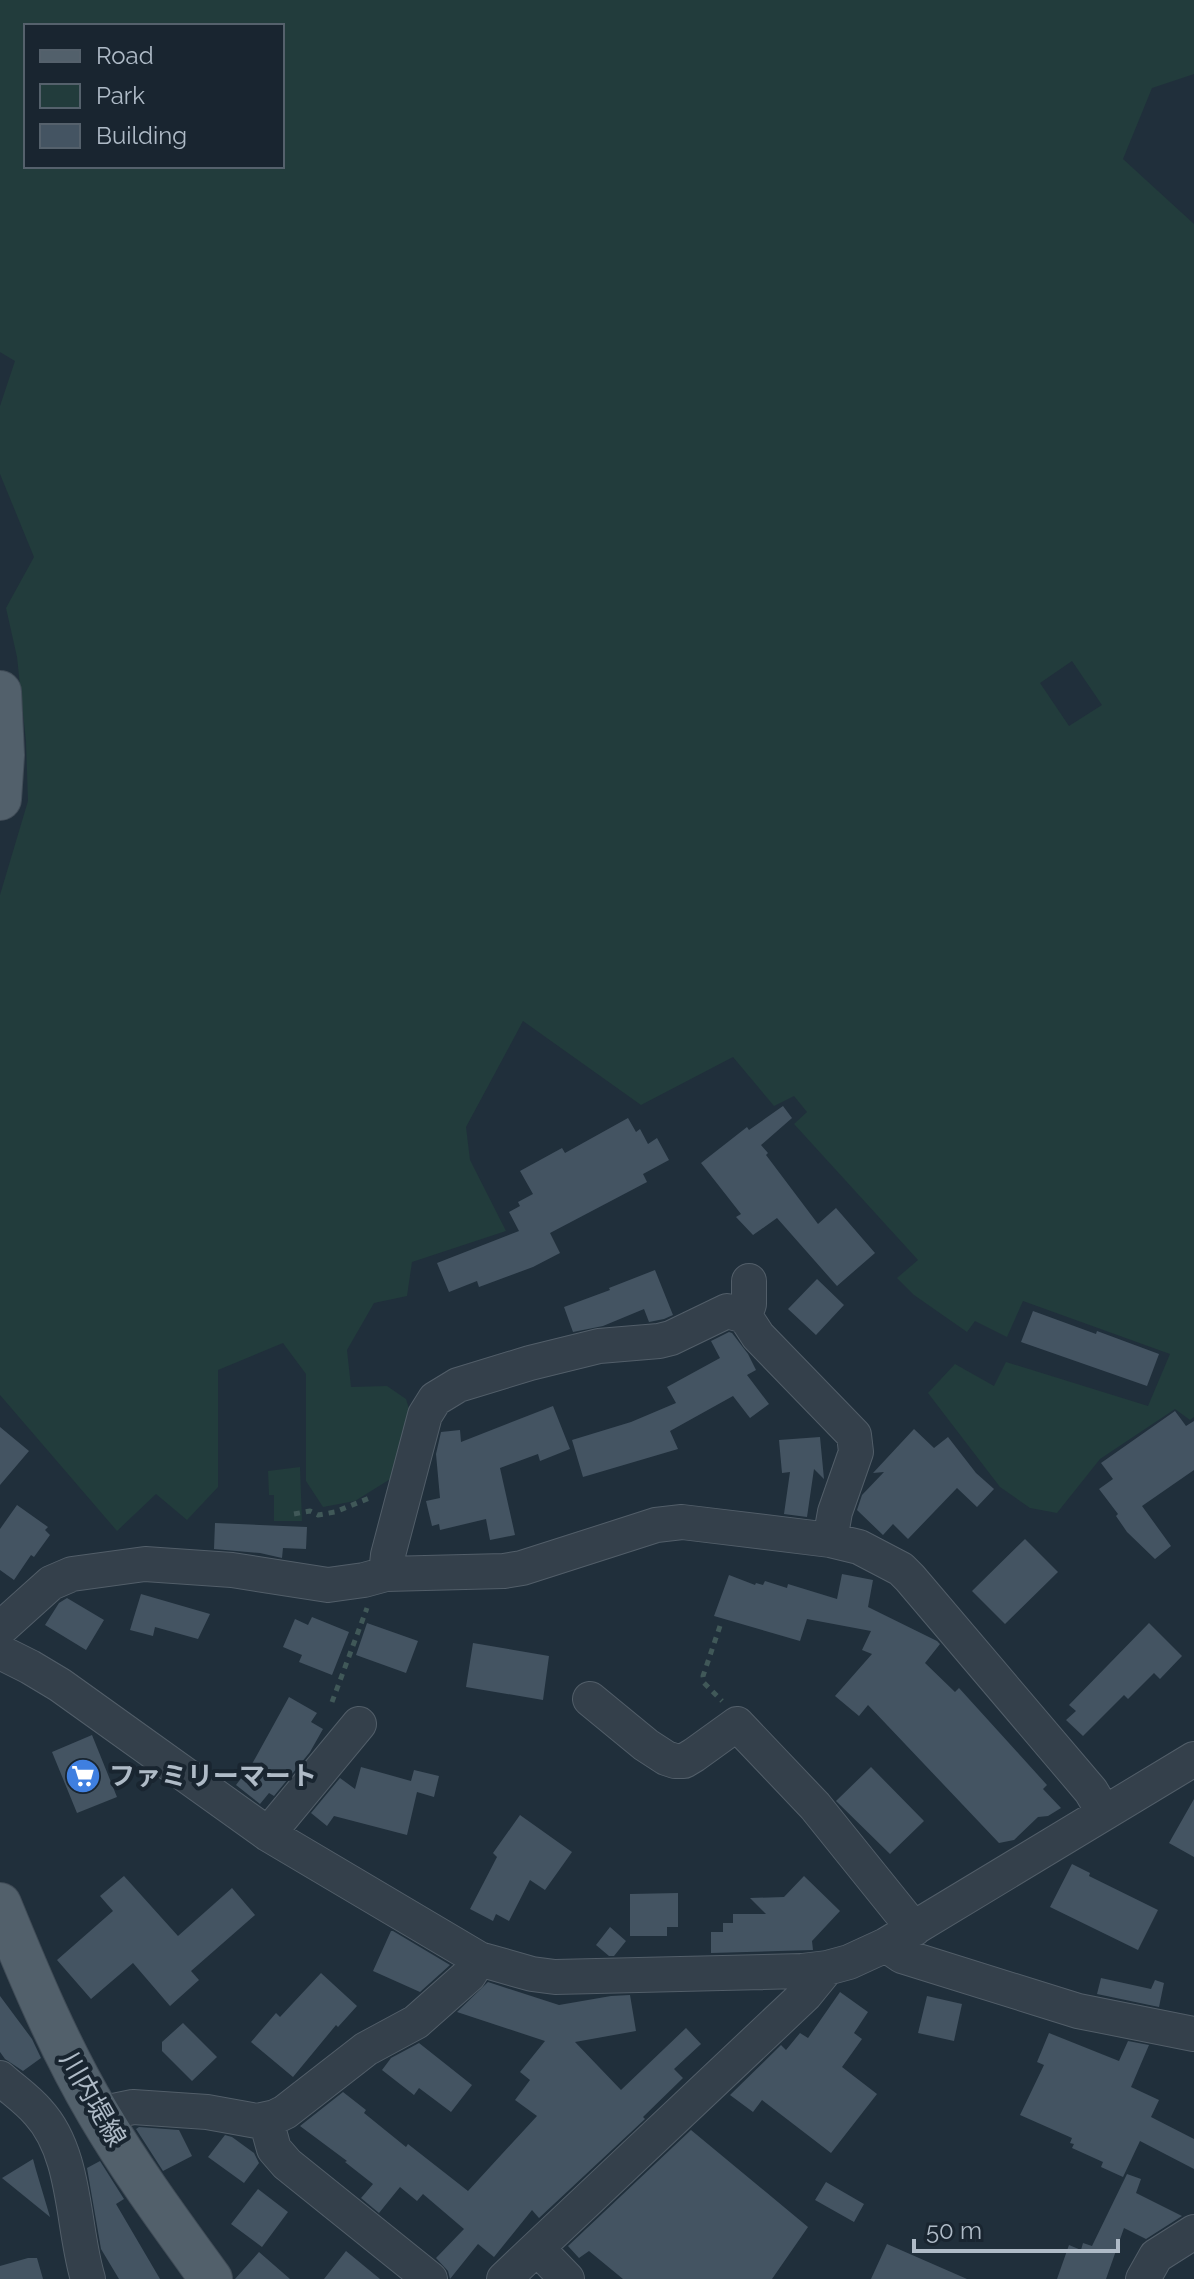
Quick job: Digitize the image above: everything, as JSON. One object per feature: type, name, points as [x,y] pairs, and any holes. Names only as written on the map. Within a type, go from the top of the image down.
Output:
[{"type":"main road","points":[[0,692],[3,755],[0,799]]},
{"type":"main road","name":"川内堤線","points":[[0,1904],[44,2008],[94,2107],[211,2279]]},
{"type":"street","points":[[745,1316],[749,1304],[749,1281]]},
{"type":"street","points":[[386,1574],[388,1555],[425,1415],[444,1392],[505,1370],[585,1350],[671,1338],[727,1311],[745,1316],[758,1336],[854,1435],[856,1452],[835,1512],[830,1540]]},
{"type":"street","points":[[0,1629],[57,1580],[72,1574],[145,1564],[232,1570],[328,1585],[386,1574],[522,1568],[656,1525],[682,1522],[830,1540],[859,1547],[901,1569],[1091,1791],[1104,1813]]},
{"type":"street","points":[[0,1652],[60,1685],[268,1834],[479,1959],[555,1977],[802,1971],[849,1962],[900,1937],[1194,1759]]},
{"type":"street","points":[[590,1699],[646,1745],[675,1761],[684,1761],[737,1724],[815,1806],[900,1937],[902,1956],[1078,2011],[1194,2034]]},
{"type":"street","points":[[268,1834],[359,1724]]},
{"type":"street","points":[[39,2112],[49,2108],[133,2107],[266,2120],[285,2112],[366,2049],[416,2022],[469,1975],[479,1959]]},
{"type":"street","points":[[504,2279],[805,1995],[827,1968]]},
{"type":"street","points":[[0,2078],[39,2112],[55,2138],[67,2173],[88,2279]]},
{"type":"street","points":[[266,2120],[274,2149],[287,2164],[430,2279]]},
{"type":"street","points":[[1143,2279],[1156,2256],[1194,2232]]},
{"type":"street","points":[[537,2248],[567,2279]]},
{"type":"path","points":[[294,1514],[335,1512],[383,1491]]},
{"type":"path","points":[[332,1702],[364,1617]]},
{"type":"path","points":[[720,1626],[703,1676],[704,1683],[736,1715],[737,1724]]},
{"type":"green space","points":[[0,0],[1194,0],[1194,74],[1152,88],[1123,159],[1194,224],[1194,1417],[1190,1420],[1175,1409],[1100,1459],[1057,1513],[1030,1508],[1000,1487],[928,1393],[955,1364],[994,1386],[1006,1362],[1148,1406],[1170,1354],[1023,1301],[1007,1337],[975,1321],[967,1332],[914,1295],[897,1278],[918,1260],[794,1124],[807,1112],[794,1096],[774,1106],[733,1057],[641,1105],[523,1021],[466,1127],[470,1160],[506,1231],[412,1262],[407,1296],[374,1303],[347,1350],[351,1387],[387,1386],[406,1399],[415,1428],[400,1473],[355,1501],[323,1507],[306,1481],[306,1374],[283,1343],[218,1370],[218,1487],[187,1520],[156,1494],[117,1531],[0,1395],[0,895],[28,801],[26,741],[17,657],[6,608],[34,557],[0,474],[0,406],[15,361],[0,352]],"holes":[[[1072,661],[1102,705],[1069,726],[1040,683]]]},
{"type":"green space","points":[[300,1467],[302,1521],[274,1521],[274,1495],[269,1495],[268,1471]]},
{"type":"building","points":[[783,1106],[792,1118],[761,1145],[768,1153],[766,1155],[818,1224],[836,1208],[875,1253],[837,1286],[777,1218],[753,1235],[736,1217],[741,1214],[701,1163],[747,1127],[749,1130]]},
{"type":"building","points":[[628,1118],[636,1132],[640,1129],[648,1144],[657,1138],[669,1160],[643,1174],[647,1182],[550,1233],[560,1253],[533,1267],[479,1287],[477,1281],[449,1292],[437,1263],[519,1231],[509,1212],[520,1206],[518,1202],[533,1194],[520,1171],[562,1148],[565,1153]]},
{"type":"building","points":[[655,1270],[673,1315],[649,1322],[644,1309],[603,1326],[573,1332],[564,1307]]},
{"type":"building","points":[[817,1279],[844,1305],[816,1335],[788,1309]]},
{"type":"building","points":[[1033,1311],[1159,1354],[1147,1386],[1021,1342]]},
{"type":"building","points":[[729,1332],[748,1354],[756,1370],[747,1375],[769,1404],[750,1418],[733,1396],[670,1431],[678,1449],[583,1477],[572,1440],[631,1422],[676,1403],[667,1387],[720,1358],[711,1341]]},
{"type":"building","points":[[553,1406],[570,1449],[540,1461],[538,1454],[500,1468],[515,1535],[490,1540],[486,1519],[440,1530],[439,1524],[432,1526],[426,1501],[440,1498],[436,1454],[441,1432],[460,1430],[461,1442]]},
{"type":"building","points":[[1175,1411],[1186,1426],[1194,1421],[1194,1470],[1142,1506],[1171,1546],[1155,1559],[1127,1532],[1099,1489],[1113,1479],[1101,1463]]},
{"type":"building","points":[[0,1427],[29,1451],[0,1485]]},
{"type":"building","points":[[914,1429],[934,1448],[948,1437],[976,1473],[994,1489],[977,1507],[957,1488],[908,1539],[893,1524],[883,1535],[857,1510],[862,1495],[884,1472],[873,1473]]},
{"type":"building","points":[[820,1437],[824,1479],[814,1469],[807,1517],[784,1514],[790,1472],[782,1473],[779,1440]]},
{"type":"building","points":[[17,1505],[48,1527],[45,1530],[50,1535],[14,1580],[0,1570],[0,1529]]},
{"type":"building","points":[[215,1523],[307,1527],[306,1549],[283,1548],[282,1558],[214,1549]]},
{"type":"building","points":[[1025,1539],[1058,1572],[1005,1624],[972,1591]]},
{"type":"building","points":[[842,1574],[873,1580],[868,1607],[940,1644],[925,1663],[955,1692],[959,1688],[1047,1785],[1043,1789],[1061,1808],[1048,1816],[1038,1817],[1014,1840],[999,1843],[868,1705],[859,1716],[835,1696],[872,1654],[862,1650],[871,1631],[807,1619],[800,1641],[714,1616],[729,1575],[755,1585],[763,1585],[765,1581],[787,1588],[788,1584],[837,1599]]},
{"type":"building","points":[[141,1594],[210,1614],[198,1639],[155,1627],[153,1636],[130,1630]]},
{"type":"building","points":[[67,1598],[104,1620],[86,1650],[45,1625],[59,1603]]},
{"type":"building","points":[[312,1617],[349,1632],[332,1675],[299,1662],[302,1655],[283,1647],[295,1619],[308,1625]]},
{"type":"building","points":[[367,1623],[418,1641],[406,1673],[356,1655]]},
{"type":"building","points":[[1149,1623],[1182,1656],[1160,1679],[1154,1673],[1128,1699],[1124,1695],[1083,1736],[1066,1720],[1076,1711],[1069,1705]]},
{"type":"building","points":[[473,1643],[549,1656],[543,1700],[466,1687]]},
{"type":"building","points":[[289,1697],[317,1713],[311,1722],[323,1729],[310,1752],[274,1796],[269,1793],[260,1804],[236,1785],[252,1764]]},
{"type":"building","points":[[92,1735],[117,1797],[77,1813],[52,1752]]},
{"type":"building","points":[[361,1767],[411,1781],[414,1770],[439,1776],[434,1797],[417,1792],[407,1835],[334,1816],[327,1826],[311,1813],[340,1778],[355,1789]]},
{"type":"building","points":[[871,1767],[924,1821],[890,1854],[836,1801]]},
{"type":"building","points":[[1194,1799],[1194,1857],[1169,1843]]},
{"type":"building","points":[[520,1815],[572,1852],[545,1890],[530,1880],[509,1921],[496,1914],[493,1921],[470,1909],[497,1857],[493,1853]]},
{"type":"building","points":[[1072,1864],[1090,1873],[1089,1876],[1158,1910],[1138,1950],[1050,1907]]},
{"type":"building","points":[[124,1876],[178,1936],[232,1888],[255,1915],[191,1971],[199,1980],[170,2006],[133,1963],[91,1999],[57,1960],[113,1911],[100,1896]]},
{"type":"building","points":[[804,1876],[840,1911],[812,1941],[813,1950],[711,1953],[711,1932],[723,1932],[723,1923],[733,1923],[733,1914],[766,1914],[750,1898],[784,1897]]},
{"type":"building","points":[[678,1893],[678,1927],[667,1927],[667,1936],[630,1936],[630,1894]]},
{"type":"building","points":[[610,1927],[626,1941],[614,1956],[609,1956],[596,1945]]},
{"type":"building","points":[[391,1931],[450,1965],[420,1992],[373,1971]]},
{"type":"building","points":[[321,1973],[357,2006],[338,2027],[336,2025],[293,2077],[251,2042],[276,2013],[280,2017]]},
{"type":"building","points":[[1101,1978],[1151,1989],[1155,1980],[1164,1983],[1159,2007],[1097,1994]]},
{"type":"building","points":[[488,1982],[559,2005],[630,1995],[636,2031],[575,2042],[621,2090],[686,2028],[701,2044],[674,2069],[683,2078],[643,2117],[645,2119],[539,2218],[532,2210],[494,2257],[478,2244],[450,2279],[448,2271],[436,2258],[464,2229],[423,2194],[417,2201],[400,2187],[379,2213],[361,2198],[373,2184],[300,2126],[343,2092],[406,2147],[408,2144],[468,2191],[537,2116],[515,2100],[530,2080],[520,2072],[545,2041],[457,2012]]},
{"type":"building","points":[[840,1992],[868,2012],[854,2033],[862,2039],[842,2067],[877,2094],[831,2153],[762,2100],[753,2112],[730,2095],[781,2045],[786,2050],[800,2033],[808,2038]]},
{"type":"building","points":[[0,1996],[32,2039],[41,2058],[23,2071],[0,2052]]},
{"type":"building","points":[[927,1996],[962,2004],[954,2041],[918,2033]]},
{"type":"building","points":[[183,2023],[217,2057],[192,2081],[162,2051],[162,2042]]},
{"type":"building","points":[[1049,2033],[1119,2061],[1128,2041],[1149,2045],[1131,2087],[1159,2100],[1151,2117],[1194,2139],[1194,2169],[1140,2141],[1123,2177],[1101,2167],[1103,2162],[1072,2148],[1072,2138],[1020,2115],[1044,2065],[1037,2062]]},
{"type":"building","points":[[419,2043],[472,2085],[451,2112],[419,2088],[414,2095],[382,2070],[391,2058]]},
{"type":"building","points":[[136,2129],[179,2130],[192,2156],[163,2171]]},
{"type":"building","points":[[691,2130],[808,2227],[772,2279],[623,2279],[589,2251],[579,2258],[568,2246]]},
{"type":"building","points":[[225,2135],[254,2153],[259,2163],[244,2183],[208,2157]]},
{"type":"building","points":[[33,2159],[36,2170],[50,2217],[2,2178]]},
{"type":"building","points":[[100,2161],[124,2199],[116,2204],[160,2279],[119,2279],[101,2249],[87,2168]]},
{"type":"building","points":[[1127,2174],[1141,2179],[1136,2193],[1182,2216],[1146,2239],[1124,2228],[1106,2279],[1057,2279],[1069,2245],[1081,2250],[1083,2243],[1092,2246]]},
{"type":"building","points":[[826,2182],[864,2204],[854,2222],[815,2200]]},
{"type":"building","points":[[258,2189],[288,2212],[262,2247],[231,2224]]},
{"type":"building","points":[[887,2244],[967,2279],[871,2279]]},
{"type":"building","points":[[346,2251],[380,2279],[324,2279]]},
{"type":"building","points":[[259,2252],[290,2279],[235,2279]]},
{"type":"building","points":[[37,2258],[43,2279],[0,2279],[0,2266]]},
{"type":"place","name":"ファミリーマート","points":[[83,1776]]}]
